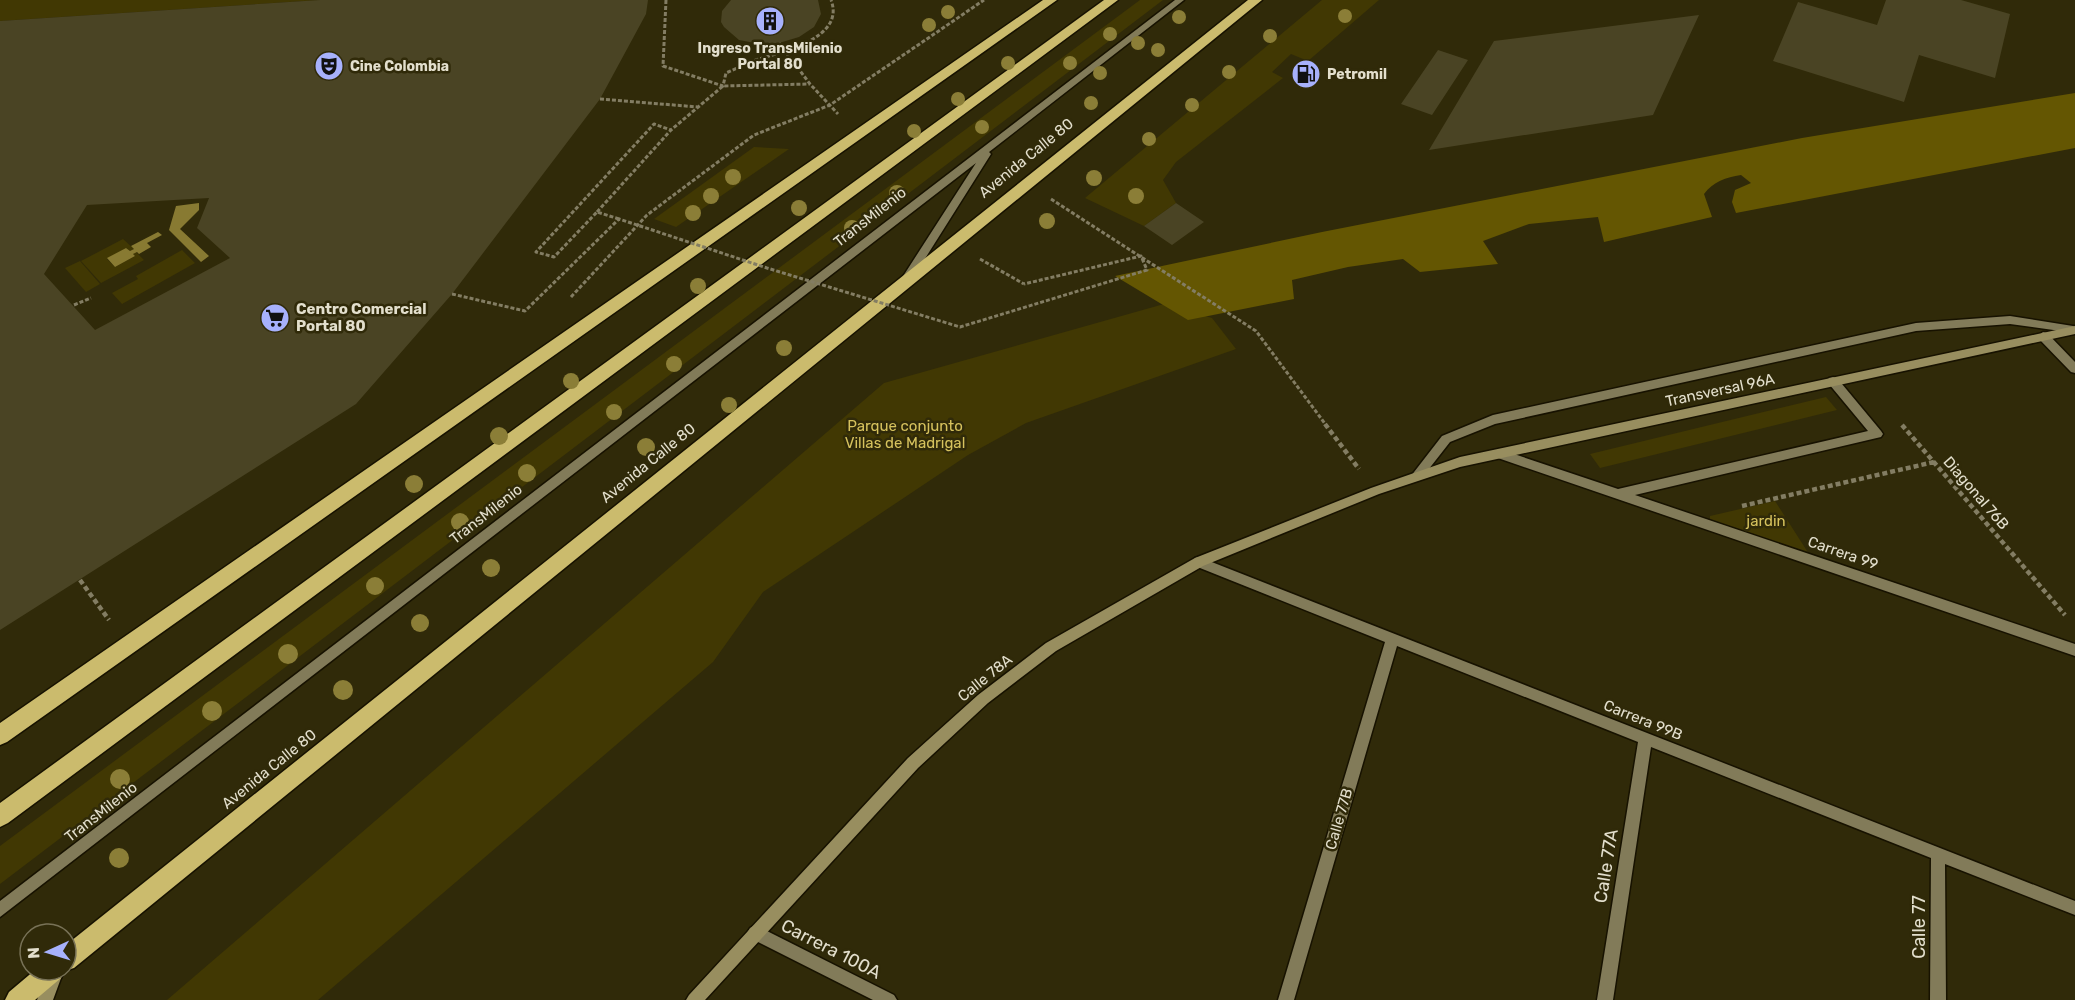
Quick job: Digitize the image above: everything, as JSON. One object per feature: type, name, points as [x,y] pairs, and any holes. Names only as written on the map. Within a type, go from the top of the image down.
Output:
[{"type":"highway","points":[[0,735],[1051,0]]},
{"type":"highway","points":[[0,816],[1112,0]]},
{"type":"highway","name":"Avenida Calle 80","points":[[78,950],[1256,0]]},
{"type":"highway","points":[[16,1000],[39,982]]},
{"type":"street","name":"Transversal 96A","points":[[1375,491],[1460,462],[2074,330]]},
{"type":"street","name":"Calle 78A","points":[[694,1000],[913,763],[983,699],[1051,647],[1199,562],[1375,491]]},
{"type":"street","points":[[45,1000],[50,982]]},
{"type":"lane","name":"TransMilenio","points":[[0,910],[1180,0]]},
{"type":"lane","name":"TransMilenio","points":[[903,285],[992,145]]},
{"type":"lane","points":[[1417,476],[1446,439],[1493,420],[1697,374],[1916,327],[2010,320],[2074,330]]},
{"type":"lane","points":[[2043,336],[2075,369]]},
{"type":"lane","points":[[1618,494],[1877,434],[1833,381]]},
{"type":"lane","name":"Carrera 99","points":[[1499,454],[2075,650]]},
{"type":"lane","name":"Carrera 99B","points":[[1199,562],[2075,908]]},
{"type":"lane","name":"Calle 77B","points":[[1286,1000],[1393,638]]},
{"type":"lane","name":"Calle 77A","points":[[1605,1000],[1645,739]]},
{"type":"lane","name":"Calle 77","points":[[1938,854],[1938,1000]]},
{"type":"lane","name":"Carrera 100A","points":[[755,933],[889,1000]]},
{"type":"path","points":[[666,0],[663,66],[723,86],[810,84]]},
{"type":"path","points":[[671,130],[654,124],[536,252],[554,257],[671,130],[723,86],[726,73],[757,59],[786,52],[812,41],[824,32],[833,16],[831,0]]},
{"type":"path","points":[[565,303],[647,214],[754,135],[830,105],[984,0]]},
{"type":"path","points":[[779,43],[810,84],[859,136]]},
{"type":"path","points":[[600,99],[698,107]]},
{"type":"path","points":[[1028,183],[1256,331],[1375,491]]},
{"type":"path","points":[[597,212],[767,268],[960,327],[1147,270],[1141,256],[1024,284],[953,244]]},
{"type":"path","points":[[452,294],[525,311],[619,219]]},
{"type":"path","points":[[74,305],[91,298]]},
{"type":"path","name":"Diagonal 76B","points":[[1897,419],[2068,618]]},
{"type":"path","points":[[1688,518],[1934,462]]},
{"type":"path","points":[[80,579],[111,622]]},
{"type":"green space","points":[[0,0],[320,0],[0,21]]},
{"type":"green space","points":[[1140,0],[1163,0],[0,884],[0,846]]},
{"type":"green space","points":[[1322,0],[1379,0],[1308,61],[1291,54],[1272,72],[1283,78],[1176,162],[1163,180],[1176,203],[1144,226],[1085,198]]},
{"type":"green space","points":[[754,147],[789,149],[676,227],[654,219]]},
{"type":"green space","points":[[123,239],[134,249],[130,251],[126,248],[107,259],[115,267],[135,256],[133,254],[136,252],[144,260],[101,283],[81,261]]},
{"type":"green space","points":[[182,250],[195,263],[122,304],[112,293],[138,279],[136,276]]},
{"type":"green space","points":[[80,261],[100,284],[86,292],[65,268]]},
{"type":"green space","name":"Parque conjunto Villas de Madrigal","points":[[1164,304],[1212,318],[1236,349],[1026,423],[968,455],[763,592],[713,662],[318,1000],[167,1000],[884,383]]},
{"type":"green space","points":[[1826,397],[1837,410],[1600,468],[1590,454]]},
{"type":"green space","name":"jardin","points":[[1775,501],[1809,554],[1710,521],[1710,516]]},
{"type":"shaded area","points":[[2075,93],[2075,148],[1736,213],[1732,202],[1735,190],[1751,183],[1741,175],[1735,176],[1716,183],[1704,194],[1712,217],[1604,242],[1598,217],[1529,224],[1483,241],[1498,264],[1420,272],[1403,259],[1348,267],[1292,280],[1294,299],[1188,320],[1115,276],[1322,232],[1802,138]]},
{"type":"shaded area","points":[[199,203],[199,210],[180,229],[209,256],[201,262],[169,230],[176,206]]},
{"type":"shaded area","points":[[158,232],[162,235],[147,243],[151,247],[139,254],[137,252],[133,254],[135,256],[115,267],[107,258],[126,248],[130,251],[134,249],[131,246]]},
{"type":"building","name":"Centro Comercial Portal 80","points":[[320,0],[648,0],[646,14],[600,99],[452,294],[356,404],[0,630],[0,21]],"holes":[[[209,198],[197,228],[230,258],[95,330],[44,274],[87,205]]]},
{"type":"building","name":"Ingreso TransMilenio Portal 80","points":[[731,0],[818,0],[821,14],[814,27],[799,37],[779,43],[755,43],[739,40],[721,22],[722,11]]},
{"type":"building","points":[[1886,0],[1961,0],[2010,14],[1995,78],[1919,55],[1904,102],[1773,61],[1798,2],[1877,25]]},
{"type":"building","points":[[1699,15],[1653,115],[1429,150],[1494,41]]},
{"type":"building","points":[[1438,50],[1468,60],[1432,115],[1401,104]]},
{"type":"building","points":[[1176,203],[1204,222],[1172,245],[1144,226]]},
{"type":"place","name":"Ingreso TransMilenio Portal 80","points":[[770,21]]},
{"type":"place","name":"Cine Colombia","points":[[329,66]]},
{"type":"place","name":"Petromil","points":[[1306,74]]},
{"type":"place","name":"Centro Comercial Portal 80","points":[[275,318]]}]
